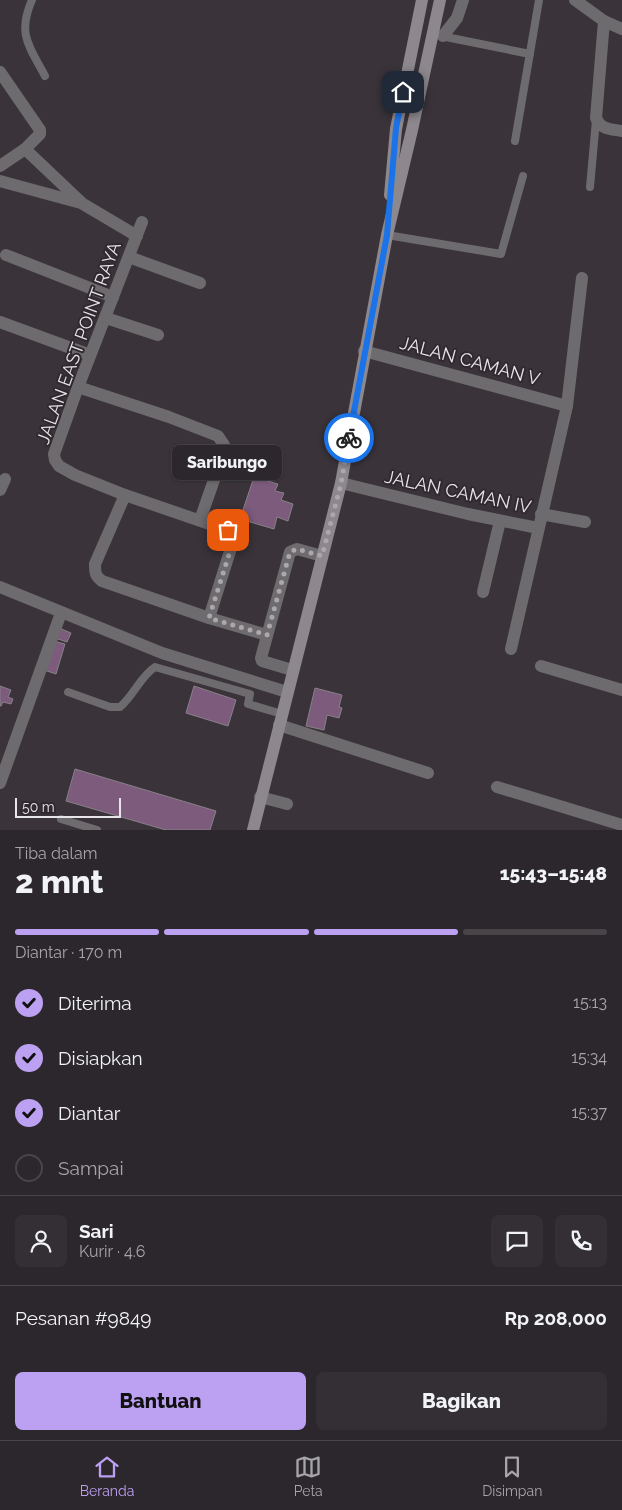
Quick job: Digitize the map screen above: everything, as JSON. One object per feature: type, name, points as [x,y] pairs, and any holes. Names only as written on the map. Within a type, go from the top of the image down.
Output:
[{"type":"main road","points":[[387,235],[396,128],[422,0]]},
{"type":"main road","points":[[253,830],[292,670],[341,484],[364,351],[387,235],[412,130],[438,35],[440,0]]},
{"type":"main road","points":[[396,128],[402,135],[406,135],[412,130]]},
{"type":"street","points":[[438,35],[457,18],[463,0]]},
{"type":"street","points":[[575,0],[604,22],[622,29]]},
{"type":"street","points":[[604,22],[596,118],[599,125],[604,128],[622,131]]},
{"type":"street","points":[[0,72],[40,130],[39,137],[0,166]]},
{"type":"street","points":[[25,149],[83,204],[137,236]]},
{"type":"street","points":[[0,181],[83,204]]},
{"type":"street","name":"JALAN EAST POINT RAYA","points":[[125,495],[75,475],[59,466],[54,454],[142,222]]},
{"type":"street","points":[[6,255],[113,297]]},
{"type":"street","points":[[129,258],[200,283]]},
{"type":"street","points":[[511,649],[567,406],[582,278]]},
{"type":"street","points":[[106,318],[158,336]]},
{"type":"street","points":[[0,322],[90,356]]},
{"type":"street","name":"JALAN CAMAN V","points":[[364,351],[567,406]]},
{"type":"street","points":[[78,387],[169,417],[218,436],[224,445],[223,454],[200,520]]},
{"type":"street","name":"JALAN CAMAN IV","points":[[341,484],[459,512],[538,528]]},
{"type":"street","points":[[209,618],[231,548],[232,540],[228,530],[125,495],[96,564],[95,572],[97,577],[102,581],[209,618],[267,635]]},
{"type":"street","points":[[541,514],[585,522]]},
{"type":"street","points":[[483,592],[500,520]]},
{"type":"street","points":[[292,670],[262,661],[261,658],[267,635],[290,552],[297,549],[322,556]]},
{"type":"street","points":[[0,587],[162,653],[287,692]]},
{"type":"street","points":[[0,783],[3,764],[61,613]]},
{"type":"street","points":[[541,666],[622,690]]},
{"type":"street","points":[[280,719],[428,773]]},
{"type":"street","points":[[497,787],[622,825]]},
{"type":"street","points":[[260,797],[288,804]]},
{"type":"lane","points":[[32,0],[24,23],[25,37],[45,76]]},
{"type":"lane","points":[[515,141],[539,0]]},
{"type":"lane","points":[[438,35],[530,54]]},
{"type":"lane","points":[[590,187],[596,118]]},
{"type":"lane","points":[[387,235],[500,254],[523,176]]},
{"type":"lane","points":[[68,692],[110,707],[120,707],[128,700],[144,675],[155,667],[250,694],[248,704],[280,719]]},
{"type":"lane","points":[[61,819],[97,830]]},
{"type":"building","points":[[254,477],[278,484],[275,491],[284,493],[281,500],[293,504],[288,521],[277,517],[274,529],[240,519]]},
{"type":"building","points":[[59,628],[71,633],[67,642],[55,638]]},
{"type":"building","points":[[53,641],[65,644],[56,674],[44,670]]},
{"type":"building","points":[[0,686],[11,690],[8,697],[13,699],[11,704],[3,702],[0,706]]},
{"type":"building","points":[[194,686],[236,700],[228,726],[186,713]]},
{"type":"building","points":[[315,688],[342,695],[339,707],[342,708],[339,718],[327,715],[324,730],[306,726]]},
{"type":"building","points":[[75,769],[216,811],[210,830],[166,830],[66,801]]},
{"type":"way so far","points":[[228,530],[232,540],[231,548],[209,618],[267,635],[290,552],[297,549],[322,556],[341,484],[349,438]]},
{"type":"place","name":"Saribungo","points":[[228,530]]},
{"type":"route","points":[[349,438],[387,235],[396,128],[403,92]]}]
